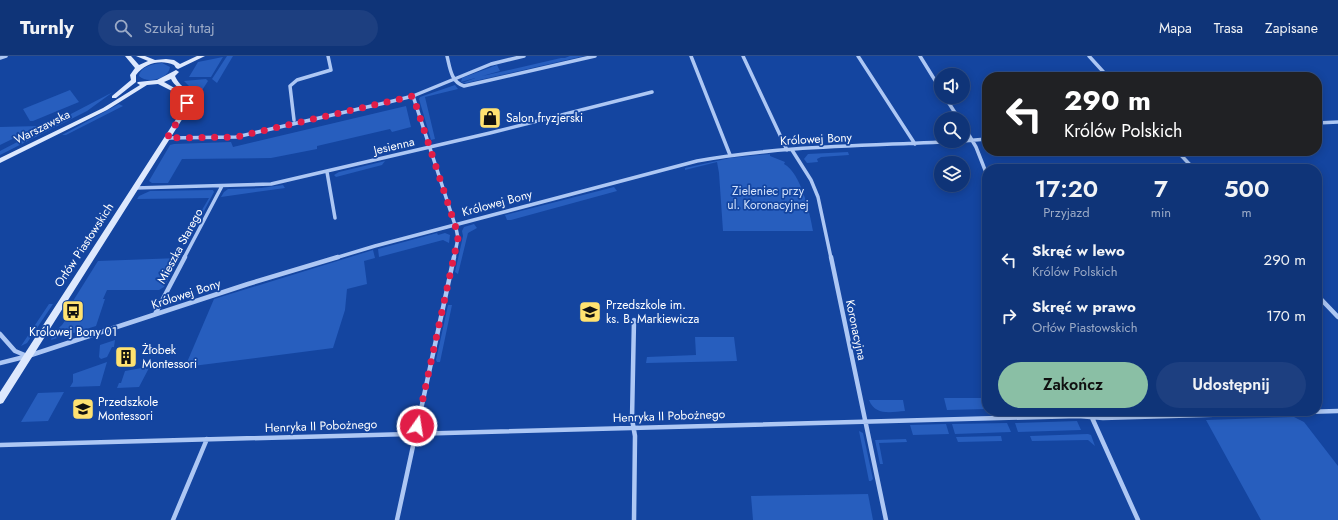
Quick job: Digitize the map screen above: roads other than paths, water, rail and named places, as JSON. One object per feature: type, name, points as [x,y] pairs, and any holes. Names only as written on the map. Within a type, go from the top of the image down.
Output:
[{"type":"street","points":[[0,58],[6,56]]},
{"type":"street","points":[[128,56],[138,68]]},
{"type":"street","points":[[139,56],[153,61]]},
{"type":"street","points":[[191,56],[173,61],[153,61],[138,68],[133,75],[134,80],[145,84],[159,82],[172,75],[178,67],[202,56]]},
{"type":"street","points":[[294,120],[290,86],[291,83],[296,80],[325,73],[331,70],[328,56]]},
{"type":"street","points":[[448,56],[454,79],[461,86],[595,56]]},
{"type":"street","points":[[167,138],[236,137],[413,96],[490,64],[524,56]]},
{"type":"street","points":[[691,56],[730,155]]},
{"type":"street","points":[[742,56],[787,150]]},
{"type":"street","points":[[858,56],[914,144]]},
{"type":"street","points":[[920,56],[934,79]]},
{"type":"street","points":[[1089,56],[1103,72]]},
{"type":"street","points":[[173,61],[178,67]]},
{"type":"street","points":[[159,82],[176,91],[187,103],[189,98],[187,91],[172,75]]},
{"type":"street","name":"Warszawska","points":[[93,113],[134,80]]},
{"type":"street","name":"Warszawska","points":[[0,161],[93,113],[105,109],[145,84]]},
{"type":"street","name":"Jesienna","points":[[135,188],[271,184],[429,148],[652,92]]},
{"type":"street","points":[[397,520],[458,238],[413,96]]},
{"type":"street","name":"Orłów Piastowskich","points":[[0,400],[185,110],[187,103]]},
{"type":"street","points":[[1322,124],[1338,122]]},
{"type":"street","points":[[970,137],[982,164]]},
{"type":"street","name":"Królowej Bony","points":[[972,140],[982,139]]},
{"type":"street","name":"Królowej Bony","points":[[0,363],[28,356],[322,261],[695,162],[730,155],[787,150],[934,143]]},
{"type":"street","name":"Koronacyjna","points":[[792,150],[811,180],[818,197],[886,520]]},
{"type":"street","points":[[1182,156],[1189,164]]},
{"type":"street","points":[[327,172],[335,218]]},
{"type":"street","name":"Mieszka Starego","points":[[155,314],[222,186]]},
{"type":"street","points":[[1322,300],[1338,317]]},
{"type":"street","points":[[634,320],[632,419],[634,427],[634,520]]},
{"type":"street","points":[[0,334],[15,351],[28,356]]},
{"type":"street","name":"Henryka II Pobożnego","points":[[1322,411],[1338,411]]},
{"type":"street","name":"Henryka II Pobożnego","points":[[0,445],[866,421],[1078,416],[1093,418],[1163,416]]},
{"type":"street","points":[[1093,418],[1138,520]]},
{"type":"street","points":[[173,520],[207,439]]},
{"type":"place","name":"Salon fryzjerski","points":[[490,118]]},
{"type":"place","name":"Królowej Bony 01","points":[[73,311]]},
{"type":"place","name":"Przedszkole im. ks. B. Markiewicza","points":[[590,312]]},
{"type":"place","name":"Żłobek Montessori","points":[[126,357]]},
{"type":"place","name":"Przedszkole Montessori","points":[[83,409]]},
{"type":"park label","name":"Zieleniec przy ul. Koronacyjnej","points":[[768,198]]}]
